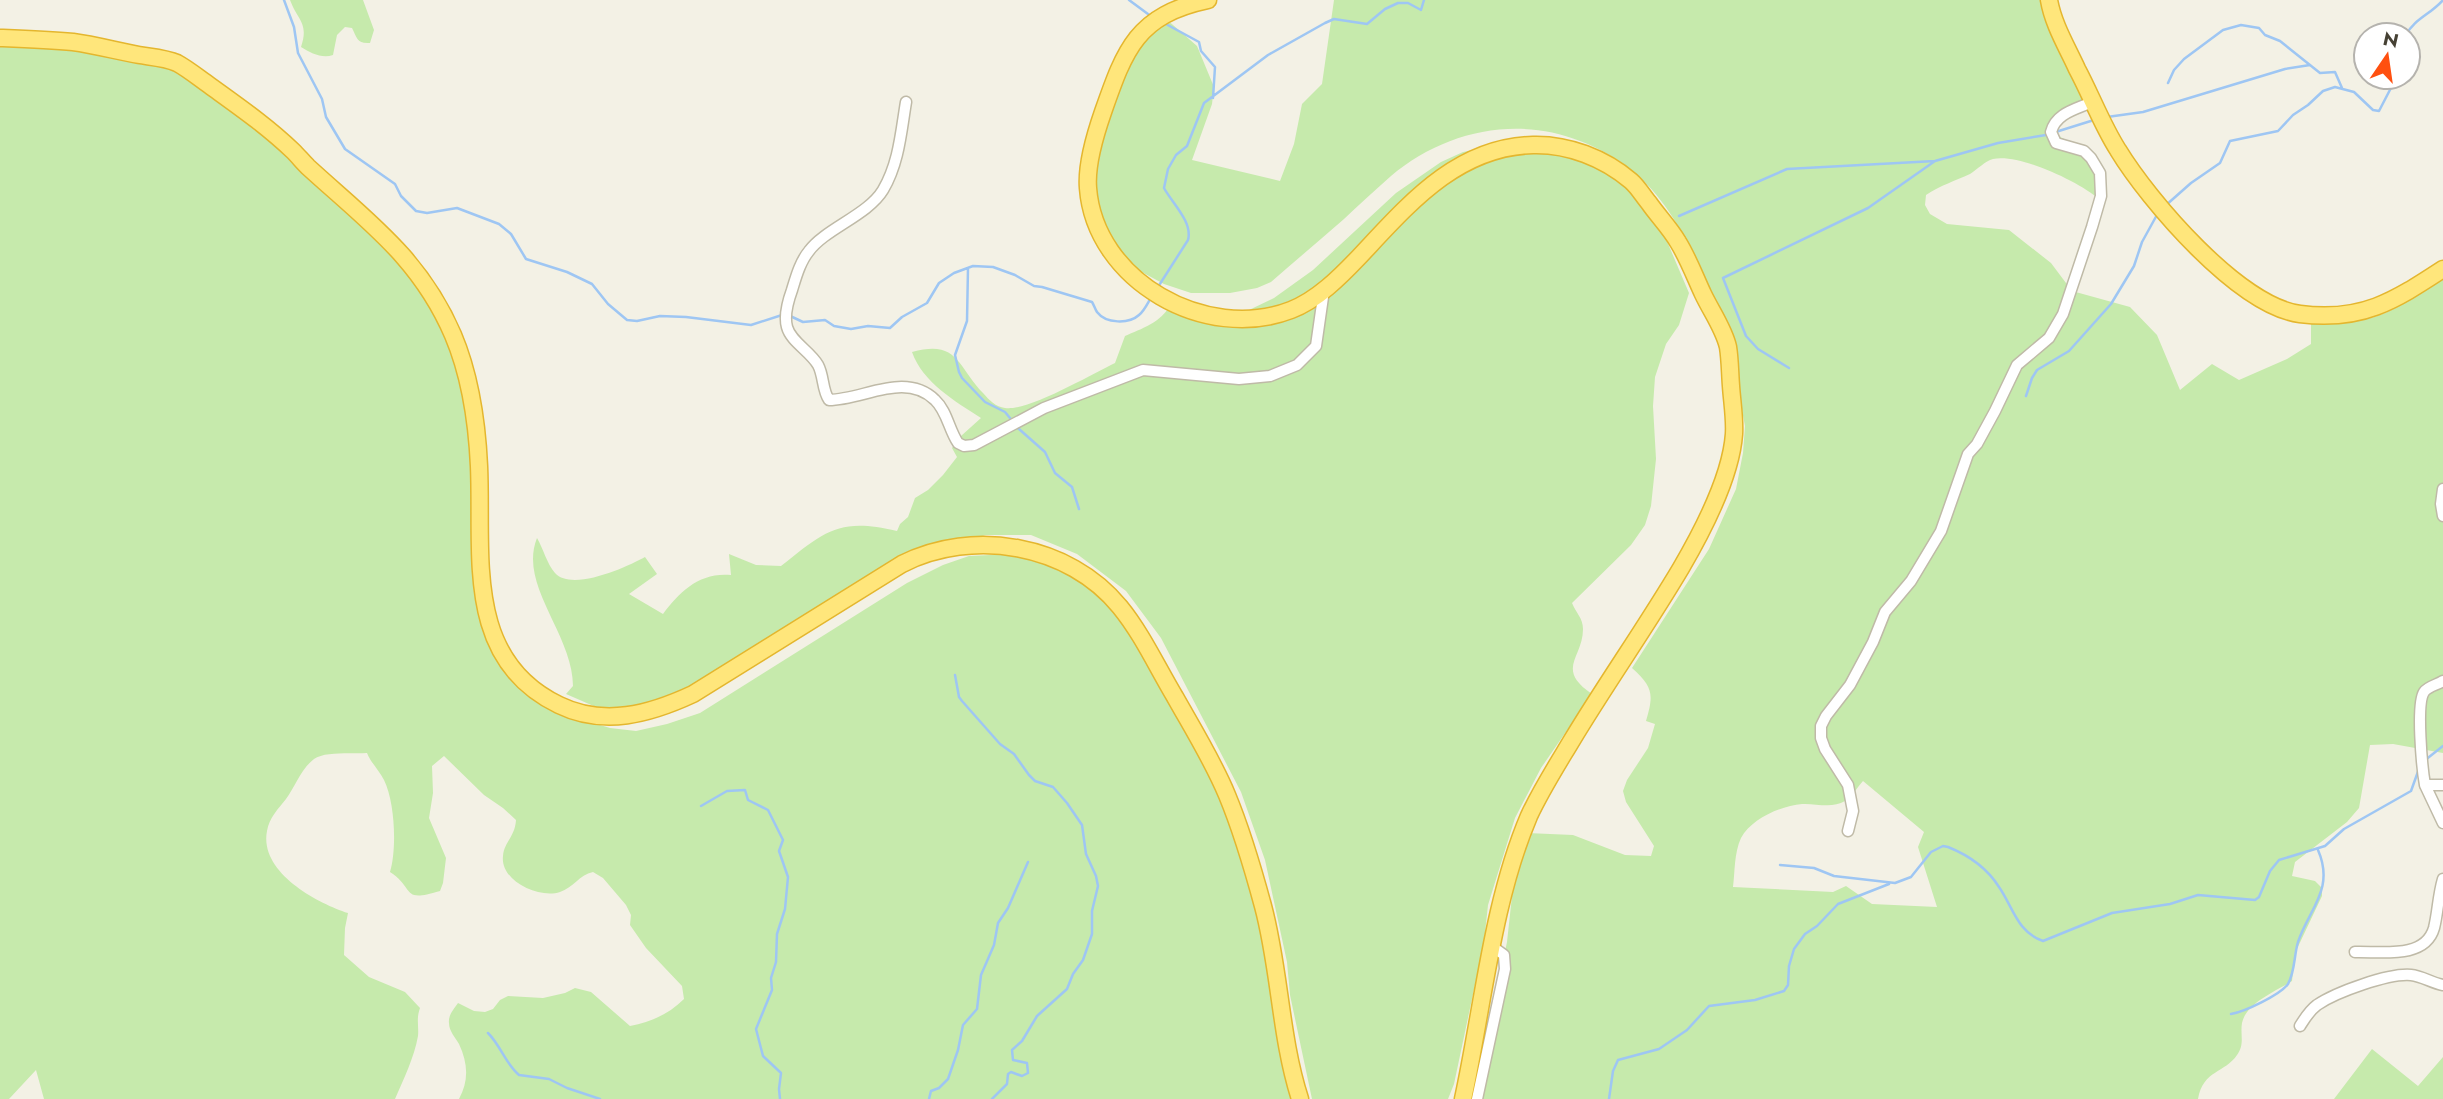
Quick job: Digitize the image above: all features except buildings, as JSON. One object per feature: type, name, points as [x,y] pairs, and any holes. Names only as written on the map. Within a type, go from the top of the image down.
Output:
[{"type":"highway","points":[[1208,0],[1178,7],[1148,24],[1125,55],[1103,111],[1087,183],[1094,219],[1105,243],[1131,275],[1157,296],[1187,309],[1229,319],[1257,318],[1295,309],[1345,272],[1426,190],[1451,169],[1496,149],[1548,145],[1599,160],[1635,184],[1677,240],[1727,345],[1734,435],[1725,472],[1709,517],[1668,589],[1611,675],[1542,790],[1506,885],[1463,1099]]},
{"type":"highway","points":[[2049,0],[2058,29],[2117,148],[2152,200],[2230,277],[2251,294],[2273,306],[2298,314],[2331,316],[2372,309],[2389,303],[2443,269]]},
{"type":"highway","points":[[0,38],[73,43],[176,62],[245,111],[294,152],[365,216],[418,273],[443,316],[462,359],[476,429],[481,579],[488,624],[514,671],[551,701],[577,711],[612,717],[651,712],[673,704],[704,688],[902,564],[933,551],[981,544],[1037,552],[1074,569],[1101,588],[1118,605],[1143,642],[1201,743],[1235,814],[1263,907],[1300,1099]]},
{"type":"street","points":[[906,102],[896,164],[882,192],[866,208],[810,249],[800,267],[790,297],[787,327],[817,364],[829,400],[843,400],[888,387],[919,389],[936,400],[958,443],[964,446],[974,445],[1044,408],[1143,370],[1239,379],[1270,376],[1297,365],[1316,346],[1324,289]]},
{"type":"street","points":[[1848,831],[1853,811],[1848,785],[1825,749],[1821,726],[1850,685],[1873,642],[1885,612],[1910,581],[1941,531],[1968,454],[1977,444],[2017,365],[2049,338],[2063,314],[2101,196],[2100,173],[2084,151],[2056,143],[2051,132],[2057,120],[2064,114],[2094,102]]},
{"type":"street","points":[[2443,489],[2443,516]]},
{"type":"street","points":[[2443,681],[2429,688],[2422,696],[2420,740],[2425,785],[2443,823]]},
{"type":"street","points":[[2425,785],[2443,785]]},
{"type":"street","points":[[2355,952],[2393,952],[2424,944],[2432,934],[2437,898],[2443,879]]},
{"type":"street","points":[[1477,1099],[1505,969],[1504,955],[1493,947]]},
{"type":"street","points":[[2300,1026],[2310,1011],[2319,1004],[2369,983],[2413,975],[2443,985]]},
{"type":"green space","points":[[290,0],[363,0],[374,30],[370,43],[360,41],[352,28],[345,27],[337,35],[333,55],[321,56],[301,47],[304,32],[302,22]]},
{"type":"green space","points":[[1334,0],[2043,0],[2085,102],[2062,113],[2054,133],[2094,157],[2099,199],[2048,170],[2004,158],[1990,160],[1970,174],[1926,195],[1925,205],[1930,214],[1947,224],[2009,230],[2051,263],[2072,291],[2130,307],[2157,335],[2180,390],[2212,364],[2239,380],[2287,359],[2311,344],[2311,320],[2333,322],[2368,319],[2396,308],[2443,277],[2443,753],[2393,744],[2370,745],[2359,808],[2347,822],[2295,862],[2292,876],[2315,881],[2322,888],[2322,896],[2295,953],[2292,981],[2262,998],[2249,1009],[2242,1023],[2242,1043],[2239,1051],[2232,1061],[2209,1077],[2198,1099],[1475,1099],[1507,942],[1512,896],[1527,833],[1573,835],[1625,855],[1651,856],[1654,846],[1626,802],[1623,791],[1648,748],[1655,724],[1646,721],[1651,697],[1648,686],[1632,668],[1709,549],[1736,489],[1745,426],[1733,362],[1675,221],[1666,207],[1646,183],[1622,163],[1595,147],[1555,133],[1505,129],[1481,132],[1433,148],[1391,176],[1271,282],[1257,288],[1230,293],[1191,293],[1164,284],[1136,269],[1101,230],[1092,158],[1133,48],[1165,18],[1197,46],[1214,87],[1212,104],[1192,160],[1280,181],[1294,144],[1302,104],[1322,84]],"holes":[[[1863,781],[1924,832],[1918,847],[1937,907],[1872,904],[1846,886],[1833,892],[1733,887],[1741,838],[1759,819],[1793,805],[1840,803],[1850,797]]]},
{"type":"green space","points":[[0,42],[119,52],[187,73],[238,110],[400,260],[442,322],[468,395],[480,586],[508,663],[587,721],[610,728],[636,731],[700,713],[907,583],[943,565],[969,556],[1012,554],[1065,567],[1117,606],[1225,792],[1261,924],[1294,1099],[459,1099],[466,1079],[466,1065],[459,1044],[450,1029],[449,1020],[458,1003],[474,1011],[485,1012],[493,1009],[500,1000],[508,996],[543,998],[575,988],[591,992],[630,1026],[652,1020],[672,1009],[684,999],[682,986],[646,948],[630,925],[631,915],[626,905],[603,878],[593,872],[565,890],[551,893],[532,890],[514,880],[504,865],[503,856],[516,820],[484,795],[444,756],[432,766],[433,793],[429,818],[446,858],[443,883],[440,891],[413,895],[390,872],[394,839],[393,813],[384,780],[367,753],[339,753],[319,756],[309,763],[272,818],[267,831],[267,846],[272,860],[293,884],[321,902],[348,913],[344,955],[369,977],[405,992],[420,1008],[416,1044],[395,1099],[44,1099],[36,1070],[9,1099],[0,1099]]},
{"type":"green space","points":[[1506,144],[1577,157],[1621,182],[1646,206],[1663,232],[1689,293],[1679,325],[1666,344],[1655,377],[1653,406],[1656,459],[1651,506],[1645,525],[1631,545],[1572,603],[1583,625],[1573,670],[1581,685],[1592,694],[1541,768],[1515,818],[1488,905],[1484,942],[1454,1084],[1448,1099],[1312,1099],[1265,860],[1241,792],[1161,638],[1126,591],[1077,554],[1031,535],[986,535],[943,547],[701,695],[605,711],[566,694],[573,686],[571,667],[535,574],[533,556],[537,538],[555,573],[574,580],[600,576],[645,557],[657,574],[629,594],[663,614],[676,598],[700,580],[731,575],[729,554],[756,565],[781,566],[834,530],[861,526],[897,531],[908,517],[915,498],[928,490],[957,457],[952,448],[981,418],[932,382],[912,352],[939,349],[948,352],[996,405],[1015,408],[1028,404],[1115,363],[1125,336],[1162,316],[1170,305],[1232,312],[1249,310],[1274,298],[1313,270],[1396,193],[1441,162],[1463,152]]},
{"type":"green space","points":[[2372,1049],[2418,1086],[2443,1057],[2443,1099],[2334,1099]]},
{"type":"waterway","points":[[284,0],[294,27],[298,53],[322,99],[326,117],[345,149],[395,184],[401,196],[416,211],[427,213],[457,208],[499,224],[511,234],[526,259],[567,272],[592,284],[608,304],[627,320],[637,321],[660,316],[686,317],[751,325],[782,315]]},
{"type":"waterway","points":[[1129,0],[1152,17]]},
{"type":"waterway","points":[[1158,287],[1188,240],[1189,233],[1185,220],[1164,188],[1168,169],[1176,155],[1187,146],[1204,103],[1268,55],[1325,23],[1334,19],[1367,24],[1385,9],[1398,3],[1408,3],[1421,10],[1424,0]]},
{"type":"waterway","points":[[2418,21],[2443,0]]},
{"type":"waterway","points":[[1164,23],[1199,42],[1201,51],[1215,67],[1213,98]]},
{"type":"waterway","points":[[2168,83],[2174,70],[2184,59],[2223,30],[2241,25],[2259,28],[2320,73],[2335,72],[2342,88]]},
{"type":"waterway","points":[[2107,117],[2143,112],[2285,69],[2310,65]]},
{"type":"waterway","points":[[2165,206],[2191,183],[2220,163],[2230,141],[2278,131],[2323,91],[2335,87],[2354,92],[2373,110],[2379,111],[2389,91]]},
{"type":"waterway","points":[[1679,216],[1787,169],[1935,161],[1998,143],[2046,135],[2094,120]]},
{"type":"waterway","points":[[1789,368],[1758,349],[1746,336],[1723,278],[1868,208],[1935,161]]},
{"type":"waterway","points":[[2026,396],[2037,370],[2069,351],[2111,304],[2134,266],[2142,242],[2158,213]]},
{"type":"waterway","points":[[788,315],[803,322],[825,320],[834,326],[851,329],[868,326],[890,328],[902,317],[927,303],[939,283],[954,273],[973,266],[993,267],[1034,286],[1092,302],[1101,316],[1112,321],[1135,318],[1152,296]]},
{"type":"waterway","points":[[968,268],[967,321],[955,355],[959,372],[985,402],[1005,412],[1019,429],[1045,452],[1055,473],[1072,487],[1079,509]]},
{"type":"waterway","points":[[955,675],[962,701],[1000,744],[1014,754],[1035,781],[1053,787],[1082,825],[1086,854],[1098,886],[1092,911],[1092,934],[1083,960],[1067,989],[1037,1016],[1022,1041],[1012,1050],[1013,1060],[1027,1063],[1028,1073],[1022,1076],[1011,1072],[1008,1074],[1007,1084],[992,1099]]},
{"type":"waterway","points":[[2424,761],[2443,746]]},
{"type":"waterway","points":[[1780,865],[1814,868],[1834,876],[1895,883],[1911,877],[1931,852],[1943,846],[1948,847],[1983,868],[1999,887],[2021,925],[2027,932],[2043,941],[2112,913],[2170,904],[2198,895],[2255,900],[2279,860],[2325,846],[2344,829],[2411,791],[2420,766]]},
{"type":"waterway","points":[[701,806],[727,791],[745,790],[748,800],[768,810],[783,840],[779,851],[788,877],[785,909],[777,934],[772,990],[756,1029],[763,1056],[781,1073],[780,1099]]},
{"type":"waterway","points":[[2231,1014],[2261,1002],[2288,984],[2298,942],[2322,888],[2324,876],[2318,850]]},
{"type":"waterway","points":[[929,1099],[931,1091],[939,1088],[948,1079],[963,1025],[977,1009],[981,975],[994,945],[998,923],[1008,908],[1028,862]]},
{"type":"waterway","points":[[1609,1099],[1613,1071],[1618,1060],[1659,1049],[1687,1030],[1709,1006],[1755,1000],[1784,991],[1788,985],[1789,966],[1794,949],[1805,934],[1817,926],[1838,904],[1889,884]]},
{"type":"waterway","points":[[488,1033],[519,1075],[549,1079],[600,1099]]}]
